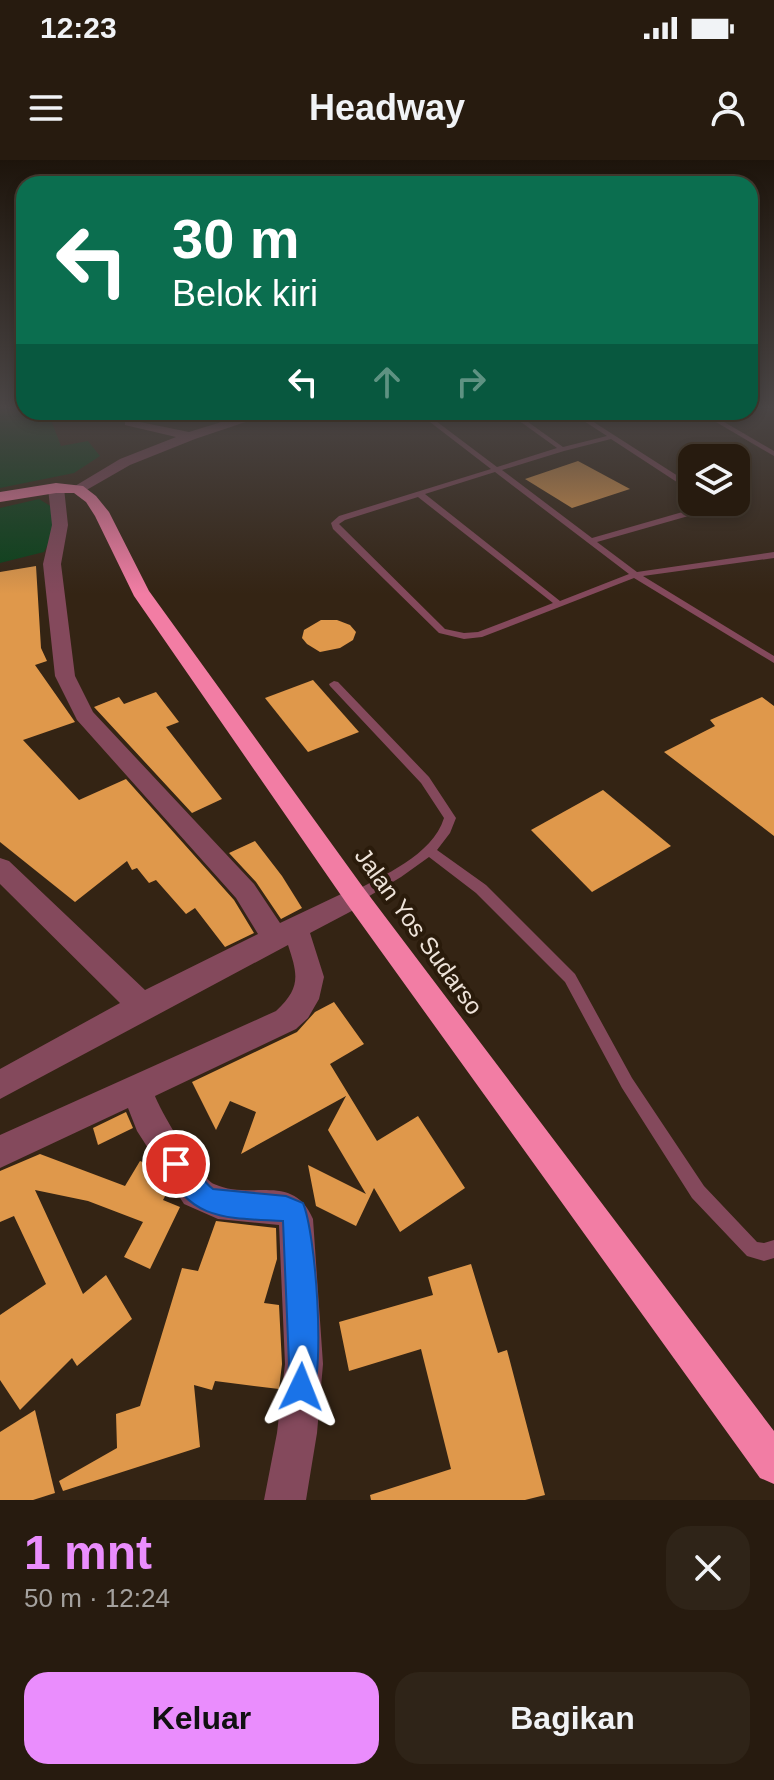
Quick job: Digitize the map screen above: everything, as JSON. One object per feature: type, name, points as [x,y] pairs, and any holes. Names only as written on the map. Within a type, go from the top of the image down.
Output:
[{"type":"highway","points":[[0,497],[77,485]]},
{"type":"highway","name":"Jalan Yos Sudarso","points":[[77,485],[103,515],[140,592],[356,897],[774,1464]]},
{"type":"street","points":[[0,1152],[286,1020],[304,1002],[311,980],[310,968],[285,934],[84,715],[65,676],[52,564],[60,525],[60,499],[93,470]]},
{"type":"street","points":[[0,868],[142,1006]]},
{"type":"street","points":[[0,1085],[142,1006],[356,897]]},
{"type":"street","points":[[137,1088],[148,1120],[196,1192],[207,1200],[225,1205],[294,1212],[304,1364],[285,1500]]},
{"type":"lane","points":[[496,470],[342,518],[335,523],[442,631],[464,636],[479,635],[635,575],[774,555]]},
{"type":"lane","points":[[499,470],[635,575],[774,660]]},
{"type":"lane","points":[[420,494],[559,604]]},
{"type":"lane","points":[[591,541],[678,516]]},
{"type":"lane","points":[[334,684],[425,780],[449,813],[449,826],[430,851],[356,897]]},
{"type":"lane","points":[[430,851],[481,889],[570,978],[627,1083],[698,1192],[753,1250],[764,1252],[774,1249]]},
{"type":"green space","points":[[0,470],[79,470],[74,473],[0,488]]},
{"type":"green space","points":[[39,499],[52,507],[54,533],[44,552],[0,563],[0,508]]},
{"type":"building","points":[[553,470],[594,470],[630,489],[572,508],[525,479]]},
{"type":"building","points":[[36,566],[41,648],[47,661],[35,665],[75,722],[23,740],[79,800],[126,779],[234,900],[254,933],[225,947],[195,908],[186,914],[156,880],[149,883],[137,868],[132,870],[127,861],[75,902],[0,842],[0,572]]},
{"type":"building","points":[[321,620],[337,620],[350,625],[356,632],[353,640],[340,648],[320,652],[307,644],[302,638],[304,630]]},
{"type":"building","points":[[313,680],[359,732],[308,752],[265,698]]},
{"type":"building","points":[[156,692],[179,722],[166,727],[222,799],[192,813],[94,707],[119,697],[124,704]]},
{"type":"building","points":[[762,697],[774,706],[774,836],[664,752],[715,726],[710,720]]},
{"type":"building","points":[[603,790],[671,846],[592,892],[531,830]]},
{"type":"building","points":[[255,841],[302,908],[281,919],[256,882],[229,853]]},
{"type":"building","points":[[334,1002],[364,1044],[330,1064],[377,1141],[418,1116],[465,1188],[400,1232],[374,1188],[356,1226],[316,1206],[308,1165],[366,1194],[328,1130],[346,1096],[241,1154],[256,1112],[230,1101],[216,1130],[192,1082],[297,1032],[315,1012]]},
{"type":"building","points":[[126,1112],[133,1128],[98,1145],[93,1128]]},
{"type":"building","points":[[40,1154],[125,1186],[140,1161],[157,1168],[170,1187],[163,1200],[180,1207],[150,1269],[124,1257],[143,1222],[88,1201],[35,1190],[83,1294],[106,1275],[132,1319],[77,1366],[72,1358],[20,1410],[0,1380],[0,1315],[46,1284],[14,1216],[0,1222],[0,1171]]},
{"type":"building","points":[[216,1221],[276,1228],[277,1259],[264,1303],[279,1305],[282,1364],[279,1389],[215,1381],[212,1390],[194,1385],[200,1447],[63,1491],[59,1481],[117,1448],[116,1414],[140,1406],[182,1268],[198,1271]]},
{"type":"building","points":[[471,1264],[498,1353],[507,1350],[545,1495],[525,1500],[371,1500],[370,1495],[451,1469],[421,1349],[349,1371],[339,1322],[433,1295],[428,1277]]},
{"type":"building","points":[[35,1410],[55,1493],[33,1500],[0,1500],[0,1432]]},
{"type":"route","points":[[176,1164],[196,1192],[207,1200],[225,1205],[294,1212],[298,1227],[304,1364],[301,1387]]}]
